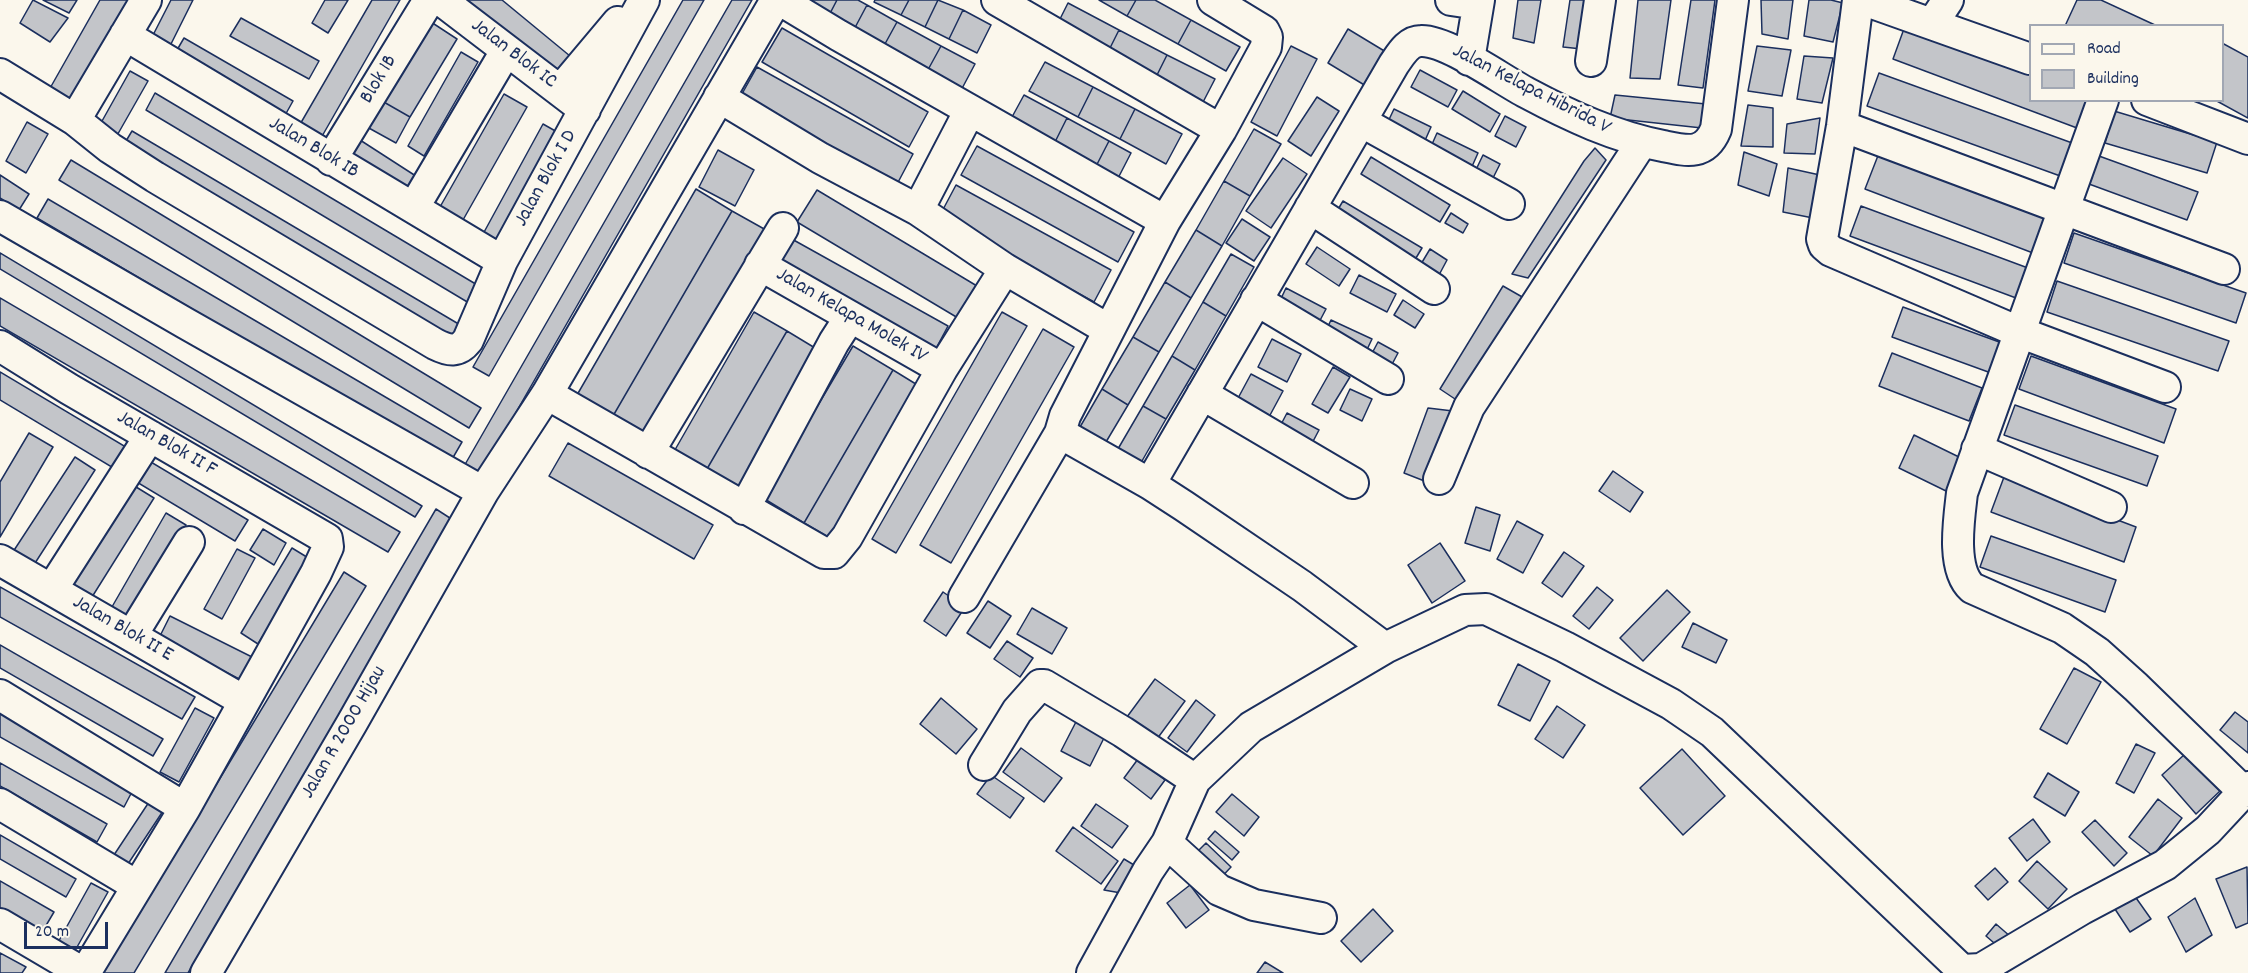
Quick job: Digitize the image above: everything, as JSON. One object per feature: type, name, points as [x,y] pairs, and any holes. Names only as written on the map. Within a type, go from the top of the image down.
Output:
[{"type":"street","points":[[0,74],[75,120],[146,0]]},
{"type":"street","name":"Blok 1B","points":[[331,160],[429,0]]},
{"type":"street","name":"Jalan Blok IC","points":[[441,0],[585,110]]},
{"type":"street","points":[[560,91],[637,0]]},
{"type":"street","name":"Jalan Blok I D","points":[[75,120],[110,148],[154,177],[448,351],[462,347],[468,340],[502,261],[644,0]]},
{"type":"street","name":"Jalan R 2000 Hijau","points":[[206,973],[483,492],[547,394],[776,0]]},
{"type":"street","points":[[780,0],[1165,221]]},
{"type":"street","points":[[997,0],[1032,9],[1221,130]]},
{"type":"street","points":[[964,597],[1060,433],[1065,416],[1165,221],[1221,130],[1266,47],[1267,37],[1259,26],[1214,0]]},
{"type":"street","points":[[1591,61],[1600,0]]},
{"type":"street","name":"Jalan Kelapa Hibrida V","points":[[1362,122],[1399,57],[1412,43],[1420,41],[1438,44],[1528,94],[1608,132],[1686,151],[1696,150],[1712,138],[1718,118],[1733,0]]},
{"type":"street","points":[[1858,0],[1842,126],[1822,239],[1824,245],[1831,251],[2019,332],[2165,387]]},
{"type":"street","points":[[1864,0],[1940,12],[2029,58]]},
{"type":"street","points":[[1469,1],[1469,60]]},
{"type":"street","name":"Jalan Blok IB","points":[[125,35],[502,261]]},
{"type":"street","points":[[414,207],[506,51]]},
{"type":"street","points":[[719,97],[820,158],[918,210],[1005,269],[1109,330]]},
{"type":"street","points":[[1092,973],[1148,871],[1167,843],[1195,780],[1251,727],[1385,648],[1465,610],[1486,609],[1547,638],[1671,704],[1712,732],[1962,970],[1982,969],[2091,903],[2165,865],[2208,830],[2246,789],[2097,652],[2062,628],[1978,591],[1965,582],[1960,567],[1958,531],[1962,493],[2102,102]]},
{"type":"street","points":[[2152,102],[2248,139]]},
{"type":"street","points":[[918,210],[970,110]]},
{"type":"street","points":[[1150,484],[1362,122],[1509,204]]},
{"type":"street","points":[[1842,126],[2224,269]]},
{"type":"street","points":[[1439,479],[1469,406],[1642,142]]},
{"type":"street","points":[[1310,208],[1434,289]]},
{"type":"street","points":[[0,216],[483,492]]},
{"type":"street","points":[[648,453],[783,228]]},
{"type":"street","name":"Jalan Kelapa Molek IV","points":[[760,265],[942,369]]},
{"type":"street","points":[[547,394],[744,509],[824,553],[834,553],[847,537],[942,369],[1005,269]]},
{"type":"street","points":[[1256,300],[1388,379]]},
{"type":"street","points":[[744,509],[850,316]]},
{"type":"street","name":"Jalan Blok II F","points":[[0,346],[327,539],[328,547],[311,583],[244,701]]},
{"type":"street","points":[[1202,394],[1353,483]]},
{"type":"street","points":[[1060,433],[1150,484],[1302,586],[1368,633],[1385,648]]},
{"type":"street","points":[[52,589],[150,436]]},
{"type":"street","points":[[1977,449],[2111,507]]},
{"type":"street","points":[[132,635],[189,542]]},
{"type":"street","name":"Jalan Blok II E","points":[[0,560],[244,701]]},
{"type":"street","points":[[984,765],[1017,711],[1040,685],[1044,685],[1123,732],[1195,780]]},
{"type":"street","points":[[0,695],[185,808]]},
{"type":"street","points":[[0,924],[84,973],[185,808],[244,701]]},
{"type":"street","points":[[0,804],[137,886]]},
{"type":"street","points":[[1167,843],[1219,890],[1254,906],[1321,918]]},
{"type":"building","points":[[33,0],[68,18],[50,42],[20,23]]},
{"type":"building","points":[[43,0],[77,0],[69,13]]},
{"type":"building","points":[[100,0],[129,0],[70,103],[49,90]]},
{"type":"building","points":[[171,0],[193,0],[169,48],[151,39]]},
{"type":"building","points":[[325,0],[348,0],[328,33],[312,23]]},
{"type":"building","points":[[372,0],[400,0],[317,145],[295,133]]},
{"type":"building","points":[[467,0],[502,0],[570,56],[555,73]]},
{"type":"building","points":[[683,0],[704,0],[489,376],[473,367]]},
{"type":"building","points":[[732,0],[752,0],[479,477],[463,468]]},
{"type":"building","points":[[797,0],[837,0],[825,23]]},
{"type":"building","points":[[837,0],[858,0],[867,5],[850,37],[825,23]]},
{"type":"building","points":[[875,0],[909,0],[901,15],[874,2]]},
{"type":"building","points":[[909,0],[938,0],[925,27],[901,15]]},
{"type":"building","points":[[938,0],[963,10],[949,39],[925,27]]},
{"type":"building","points":[[1099,0],[1136,0],[1127,16]]},
{"type":"building","points":[[1136,0],[1155,0],[1191,20],[1178,44],[1127,16]]},
{"type":"building","points":[[1518,0],[1541,0],[1534,43],[1513,38]]},
{"type":"building","points":[[1570,0],[1589,0],[1582,49],[1563,47]]},
{"type":"building","points":[[1638,0],[1671,0],[1660,79],[1630,78]]},
{"type":"building","points":[[1691,0],[1715,0],[1703,88],[1678,85]]},
{"type":"building","points":[[1761,0],[1793,0],[1788,39],[1762,34]]},
{"type":"building","points":[[1809,0],[1831,0],[1843,3],[1833,42],[1804,36]]},
{"type":"building","points":[[2077,0],[2101,0],[2153,24],[2066,24]]},
{"type":"building","points":[[1068,3],[1119,30],[1106,56],[1055,29]]},
{"type":"building","points":[[867,5],[897,22],[880,53],[850,37]]},
{"type":"building","points":[[963,10],[991,25],[977,53],[949,39]]},
{"type":"building","points":[[241,18],[319,61],[309,79],[230,36]]},
{"type":"building","points":[[1191,20],[1240,47],[1226,71],[1178,44]]},
{"type":"building","points":[[431,22],[457,39],[410,117],[382,101]]},
{"type":"building","points":[[897,22],[941,46],[924,77],[880,53]]},
{"type":"building","points":[[1905,26],[2029,74],[2029,102],[2087,102],[2077,128],[1893,59]]},
{"type":"building","points":[[782,28],[928,112],[909,147],[762,62]]},
{"type":"building","points":[[1348,29],[1386,52],[1366,86],[1328,63]]},
{"type":"building","points":[[1119,30],[1167,55],[1154,81],[1106,56]]},
{"type":"building","points":[[184,38],[293,101],[279,126],[170,62]]},
{"type":"building","points":[[2224,44],[2248,57],[2248,118],[2219,102],[2224,102]]},
{"type":"building","points":[[941,46],[975,64],[958,96],[924,77]]},
{"type":"building","points":[[1291,46],[1317,59],[1277,136],[1251,122]]},
{"type":"building","points":[[1757,46],[1791,50],[1782,96],[1748,91]]},
{"type":"building","points":[[461,52],[478,62],[424,156],[408,146]]},
{"type":"building","points":[[1167,55],[1215,79],[1201,106],[1154,81]]},
{"type":"building","points":[[1804,56],[1833,58],[1822,103],[1797,99]]},
{"type":"building","points":[[1045,62],[1093,87],[1078,117],[1029,91]]},
{"type":"building","points":[[757,67],[913,154],[895,188],[738,101]]},
{"type":"building","points":[[1420,70],[1457,90],[1448,107],[1411,87]]},
{"type":"building","points":[[130,71],[148,81],[115,139],[97,130]]},
{"type":"building","points":[[1879,73],[2075,144],[2063,177],[1867,106]]},
{"type":"building","points":[[1093,87],[1135,109],[1120,139],[1078,117]]},
{"type":"building","points":[[1463,91],[1500,114],[1490,132],[1452,109]]},
{"type":"building","points":[[155,93],[479,286],[469,303],[146,110]]},
{"type":"building","points":[[504,94],[527,107],[459,227],[436,214]]},
{"type":"building","points":[[1024,95],[1067,118],[1050,152],[1006,128]]},
{"type":"building","points":[[1615,95],[1706,104],[1702,128],[1610,118]]},
{"type":"building","points":[[1317,97],[1339,111],[1311,156],[1288,141]]},
{"type":"building","points":[[382,101],[410,117],[396,143],[367,127]]},
{"type":"building","points":[[1748,105],[1773,108],[1773,147],[1741,146]]},
{"type":"building","points":[[1135,109],[1182,134],[1166,164],[1120,139]]},
{"type":"building","points":[[1394,109],[1431,127],[1423,145],[1385,128]]},
{"type":"building","points":[[2114,111],[2217,142],[2207,173],[2105,143]]},
{"type":"building","points":[[1505,116],[1526,127],[1516,147],[1495,136]]},
{"type":"building","points":[[1067,118],[1109,141],[1092,174],[1050,152]]},
{"type":"building","points":[[1820,118],[1815,154],[1784,153],[1787,124]]},
{"type":"building","points":[[27,122],[48,134],[26,173],[6,161]]},
{"type":"building","points":[[543,124],[566,137],[499,257],[477,245]]},
{"type":"building","points":[[1254,129],[1281,144],[1250,196],[1224,181]]},
{"type":"building","points":[[132,131],[462,326],[451,345],[120,151]]},
{"type":"building","points":[[1437,133],[1478,153],[1470,171],[1429,151]]},
{"type":"building","points":[[360,140],[422,180],[408,201],[347,161]]},
{"type":"building","points":[[1109,141],[1131,153],[1114,186],[1092,174]]},
{"type":"building","points":[[977,146],[1134,232],[1118,262],[961,175]]},
{"type":"building","points":[[1595,148],[1606,160],[1528,278],[1512,274],[1584,161]]},
{"type":"building","points":[[718,150],[754,170],[735,206],[699,187]]},
{"type":"building","points":[[1744,152],[1777,164],[1769,196],[1738,185]]},
{"type":"building","points":[[1879,153],[2047,217],[2033,253],[1865,189]]},
{"type":"building","points":[[1483,155],[1500,164],[1489,186],[1472,178]]},
{"type":"building","points":[[2099,156],[2198,192],[2187,220],[2089,184]]},
{"type":"building","points":[[1371,157],[1450,205],[1440,222],[1361,174]]},
{"type":"building","points":[[1283,158],[1307,174],[1271,228],[1246,211]]},
{"type":"building","points":[[71,160],[481,408],[469,428],[59,180]]},
{"type":"building","points":[[1788,168],[1829,177],[1813,218],[1783,212]]},
{"type":"building","points":[[0,175],[29,194],[19,210],[0,198]]},
{"type":"building","points":[[1224,181],[1250,196],[1222,246],[1196,230]]},
{"type":"building","points":[[956,185],[1111,270],[1094,302],[939,217]]},
{"type":"building","points":[[696,189],[732,211],[613,416],[577,395]]},
{"type":"building","points":[[817,190],[977,286],[958,318],[797,222]]},
{"type":"building","points":[[48,199],[462,442],[451,461],[37,218]]},
{"type":"building","points":[[1343,201],[1422,248],[1413,263],[1334,216]]},
{"type":"building","points":[[1861,206],[2028,268],[2016,298],[1850,236]]},
{"type":"building","points":[[732,211],[766,230],[647,436],[613,416]]},
{"type":"building","points":[[1451,213],[1468,224],[1463,233],[1445,223]]},
{"type":"building","points":[[1242,219],[1270,237],[1254,261],[1226,243]]},
{"type":"building","points":[[1196,230],[1222,246],[1191,298],[1165,282]]},
{"type":"building","points":[[2074,233],[2246,293],[2236,323],[2064,263]]},
{"type":"building","points":[[790,238],[948,326],[932,356],[774,268]]},
{"type":"building","points":[[1317,247],[1350,269],[1339,286],[1306,264]]},
{"type":"building","points":[[1430,249],[1447,260],[1439,275],[1421,264]]},
{"type":"building","points":[[0,253],[422,506],[415,517],[0,269]]},
{"type":"building","points":[[1231,254],[1254,267],[1226,316],[1203,302]]},
{"type":"building","points":[[1359,275],[1396,294],[1387,312],[1350,293]]},
{"type":"building","points":[[2057,281],[2229,341],[2218,371],[2047,312]]},
{"type":"building","points":[[1165,282],[1191,298],[1159,352],[1133,337]]},
{"type":"building","points":[[1503,286],[1524,298],[1458,401],[1440,389]]},
{"type":"building","points":[[1286,288],[1326,309],[1316,328],[1277,307]]},
{"type":"building","points":[[0,298],[400,532],[388,552],[0,326]]},
{"type":"building","points":[[1403,300],[1424,314],[1415,328],[1394,315]]},
{"type":"building","points":[[1203,302],[1226,316],[1195,370],[1172,356]]},
{"type":"building","points":[[1903,307],[2002,343],[1991,373],[1892,337]]},
{"type":"building","points":[[754,312],[787,331],[700,481],[668,462]]},
{"type":"building","points":[[1002,312],[1027,326],[896,553],[872,539]]},
{"type":"building","points":[[1331,320],[1372,339],[1363,358],[1322,339]]},
{"type":"building","points":[[1043,329],[1074,347],[951,563],[920,545]]},
{"type":"building","points":[[787,331],[820,351],[734,501],[700,481]]},
{"type":"building","points":[[1133,337],[1159,352],[1128,405],[1102,389]]},
{"type":"building","points":[[1272,339],[1301,354],[1287,382],[1258,367]]},
{"type":"building","points":[[1378,342],[1398,353],[1389,370],[1369,359]]},
{"type":"building","points":[[853,346],[893,370],[804,523],[763,498]]},
{"type":"building","points":[[1892,353],[1982,388],[1969,421],[1879,386]]},
{"type":"building","points":[[1172,356],[1195,370],[1166,419],[1143,406]]},
{"type":"building","points":[[2031,356],[2176,409],[2164,443],[2019,389]]},
{"type":"building","points":[[1333,367],[1350,377],[1328,413],[1312,404]]},
{"type":"building","points":[[893,370],[924,389],[835,541],[804,523]]},
{"type":"building","points":[[0,372],[248,520],[235,541],[0,400]]},
{"type":"building","points":[[1251,374],[1283,391],[1269,417],[1237,400]]},
{"type":"building","points":[[1102,389],[1128,405],[1106,442],[1080,427]]},
{"type":"building","points":[[1350,389],[1372,399],[1362,421],[1340,410]]},
{"type":"building","points":[[2015,405],[2158,456],[2147,486],[2004,435]]},
{"type":"building","points":[[1143,406],[1166,419],[1138,468],[1115,454]]},
{"type":"building","points":[[1428,408],[1453,411],[1427,482],[1404,473]]},
{"type":"building","points":[[1287,413],[1319,430],[1309,449],[1277,432]]},
{"type":"building","points":[[29,433],[53,447],[0,537],[0,482]]},
{"type":"building","points":[[1914,435],[1961,458],[1946,491],[1899,468]]},
{"type":"building","points":[[568,443],[713,525],[694,559],[549,476]]},
{"type":"building","points":[[75,457],[95,470],[28,574],[7,561]]},
{"type":"building","points":[[1613,471],[1643,492],[1630,512],[1599,491]]},
{"type":"building","points":[[2004,477],[2136,527],[2124,562],[1991,512]]},
{"type":"building","points":[[128,482],[154,498],[87,605],[62,589]]},
{"type":"building","points":[[1476,507],[1500,515],[1490,551],[1465,543]]},
{"type":"building","points":[[436,509],[453,520],[188,973],[165,973]]},
{"type":"building","points":[[166,513],[186,525],[125,631],[105,619]]},
{"type":"building","points":[[1517,521],[1543,535],[1523,573],[1497,559]]},
{"type":"building","points":[[263,529],[286,543],[274,565],[250,550]]},
{"type":"building","points":[[1991,536],[2116,580],[2105,612],[1980,567]]},
{"type":"building","points":[[1440,543],[1465,581],[1432,603],[1408,565]]},
{"type":"building","points":[[292,548],[310,559],[258,644],[241,633]]},
{"type":"building","points":[[237,549],[255,558],[222,619],[204,609]]},
{"type":"building","points":[[1564,552],[1584,566],[1562,597],[1542,583]]},
{"type":"building","points":[[344,572],[366,586],[134,973],[103,973]]},
{"type":"building","points":[[0,587],[195,697],[182,719],[0,617]]},
{"type":"building","points":[[1597,587],[1613,600],[1589,629],[1573,616]]},
{"type":"building","points":[[1667,590],[1690,612],[1643,661],[1620,638]]},
{"type":"building","points":[[943,592],[965,607],[946,636],[924,621]]},
{"type":"building","points":[[988,601],[1011,616],[990,648],[967,633]]},
{"type":"building","points":[[1032,608],[1067,628],[1052,654],[1017,634]]},
{"type":"building","points":[[170,616],[256,659],[245,682],[159,638]]},
{"type":"building","points":[[1693,623],[1727,640],[1716,663],[1682,647]]},
{"type":"building","points":[[1007,641],[1033,658],[1020,677],[994,659]]},
{"type":"building","points":[[0,645],[163,739],[153,756],[0,668]]},
{"type":"building","points":[[1518,664],[1550,681],[1530,721],[1498,705]]},
{"type":"building","points":[[2074,668],[2101,682],[2067,744],[2040,729]]},
{"type":"building","points":[[1155,679],[1185,701],[1154,743],[1124,721]]},
{"type":"building","points":[[941,698],[977,729],[956,754],[920,724]]},
{"type":"building","points":[[1196,700],[1215,715],[1187,752],[1168,738]]},
{"type":"building","points":[[1557,706],[1585,725],[1563,758],[1535,739]]},
{"type":"building","points":[[195,708],[214,718],[179,782],[160,772]]},
{"type":"building","points":[[0,710],[135,786],[124,807],[0,737]]},
{"type":"building","points":[[2235,712],[2248,722],[2248,753],[2220,730]]},
{"type":"building","points":[[1079,716],[1108,730],[1090,766],[1061,751]]},
{"type":"building","points":[[2136,744],[2155,753],[2134,793],[2116,783]]},
{"type":"building","points":[[1021,748],[1062,778],[1044,802],[1003,772]]},
{"type":"building","points":[[1682,749],[1725,796],[1683,835],[1640,788]]},
{"type":"building","points":[[2185,754],[2220,791],[2196,814],[2162,775]]},
{"type":"building","points":[[1138,759],[1165,780],[1151,799],[1124,778]]},
{"type":"building","points":[[0,763],[107,824],[97,842],[0,786]]},
{"type":"building","points":[[2048,773],[2079,792],[2065,816],[2034,797]]},
{"type":"building","points":[[991,775],[1024,798],[1010,818],[977,794]]},
{"type":"building","points":[[1232,794],[1259,817],[1244,836],[1216,812]]},
{"type":"building","points":[[151,799],[165,808],[124,870],[110,861]]},
{"type":"building","points":[[2158,799],[2182,818],[2153,856],[2129,837]]},
{"type":"building","points":[[1096,804],[1128,826],[1112,848],[1081,826]]},
{"type":"building","points":[[2033,819],[2050,842],[2027,861],[2009,838]]},
{"type":"building","points":[[2095,820],[2127,853],[2114,866],[2082,832]]},
{"type":"building","points":[[1073,827],[1118,861],[1101,884],[1056,851]]},
{"type":"building","points":[[1215,831],[1239,852],[1232,860],[1208,839]]},
{"type":"building","points":[[0,835],[76,879],[66,897],[0,859]]},
{"type":"building","points":[[1206,843],[1231,867],[1215,884],[1190,859]]},
{"type":"building","points":[[1124,859],[1139,868],[1121,893],[1104,890]]},
{"type":"building","points":[[2037,861],[2067,889],[2048,909],[2019,881]]},
{"type":"building","points":[[2247,867],[2248,923],[2236,928],[2216,879]]},
{"type":"building","points":[[1995,868],[2008,882],[1988,900],[1975,886]]},
{"type":"building","points":[[0,881],[54,912],[41,934],[0,911]]},
{"type":"building","points":[[91,883],[108,892],[72,956],[56,946]]},
{"type":"building","points":[[1190,885],[1209,910],[1186,928],[1167,903]]},
{"type":"building","points":[[2134,895],[2151,919],[2130,932],[2113,906]]},
{"type":"building","points":[[2195,898],[2212,935],[2186,952],[2168,917]]},
{"type":"building","points":[[1373,909],[1393,931],[1361,962],[1341,941]]},
{"type":"building","points":[[1996,924],[2011,937],[2001,949],[1986,936]]},
{"type":"building","points":[[0,953],[26,967],[22,973],[0,973]]},
{"type":"building","points":[[1265,962],[1283,973],[1257,973]]}]
